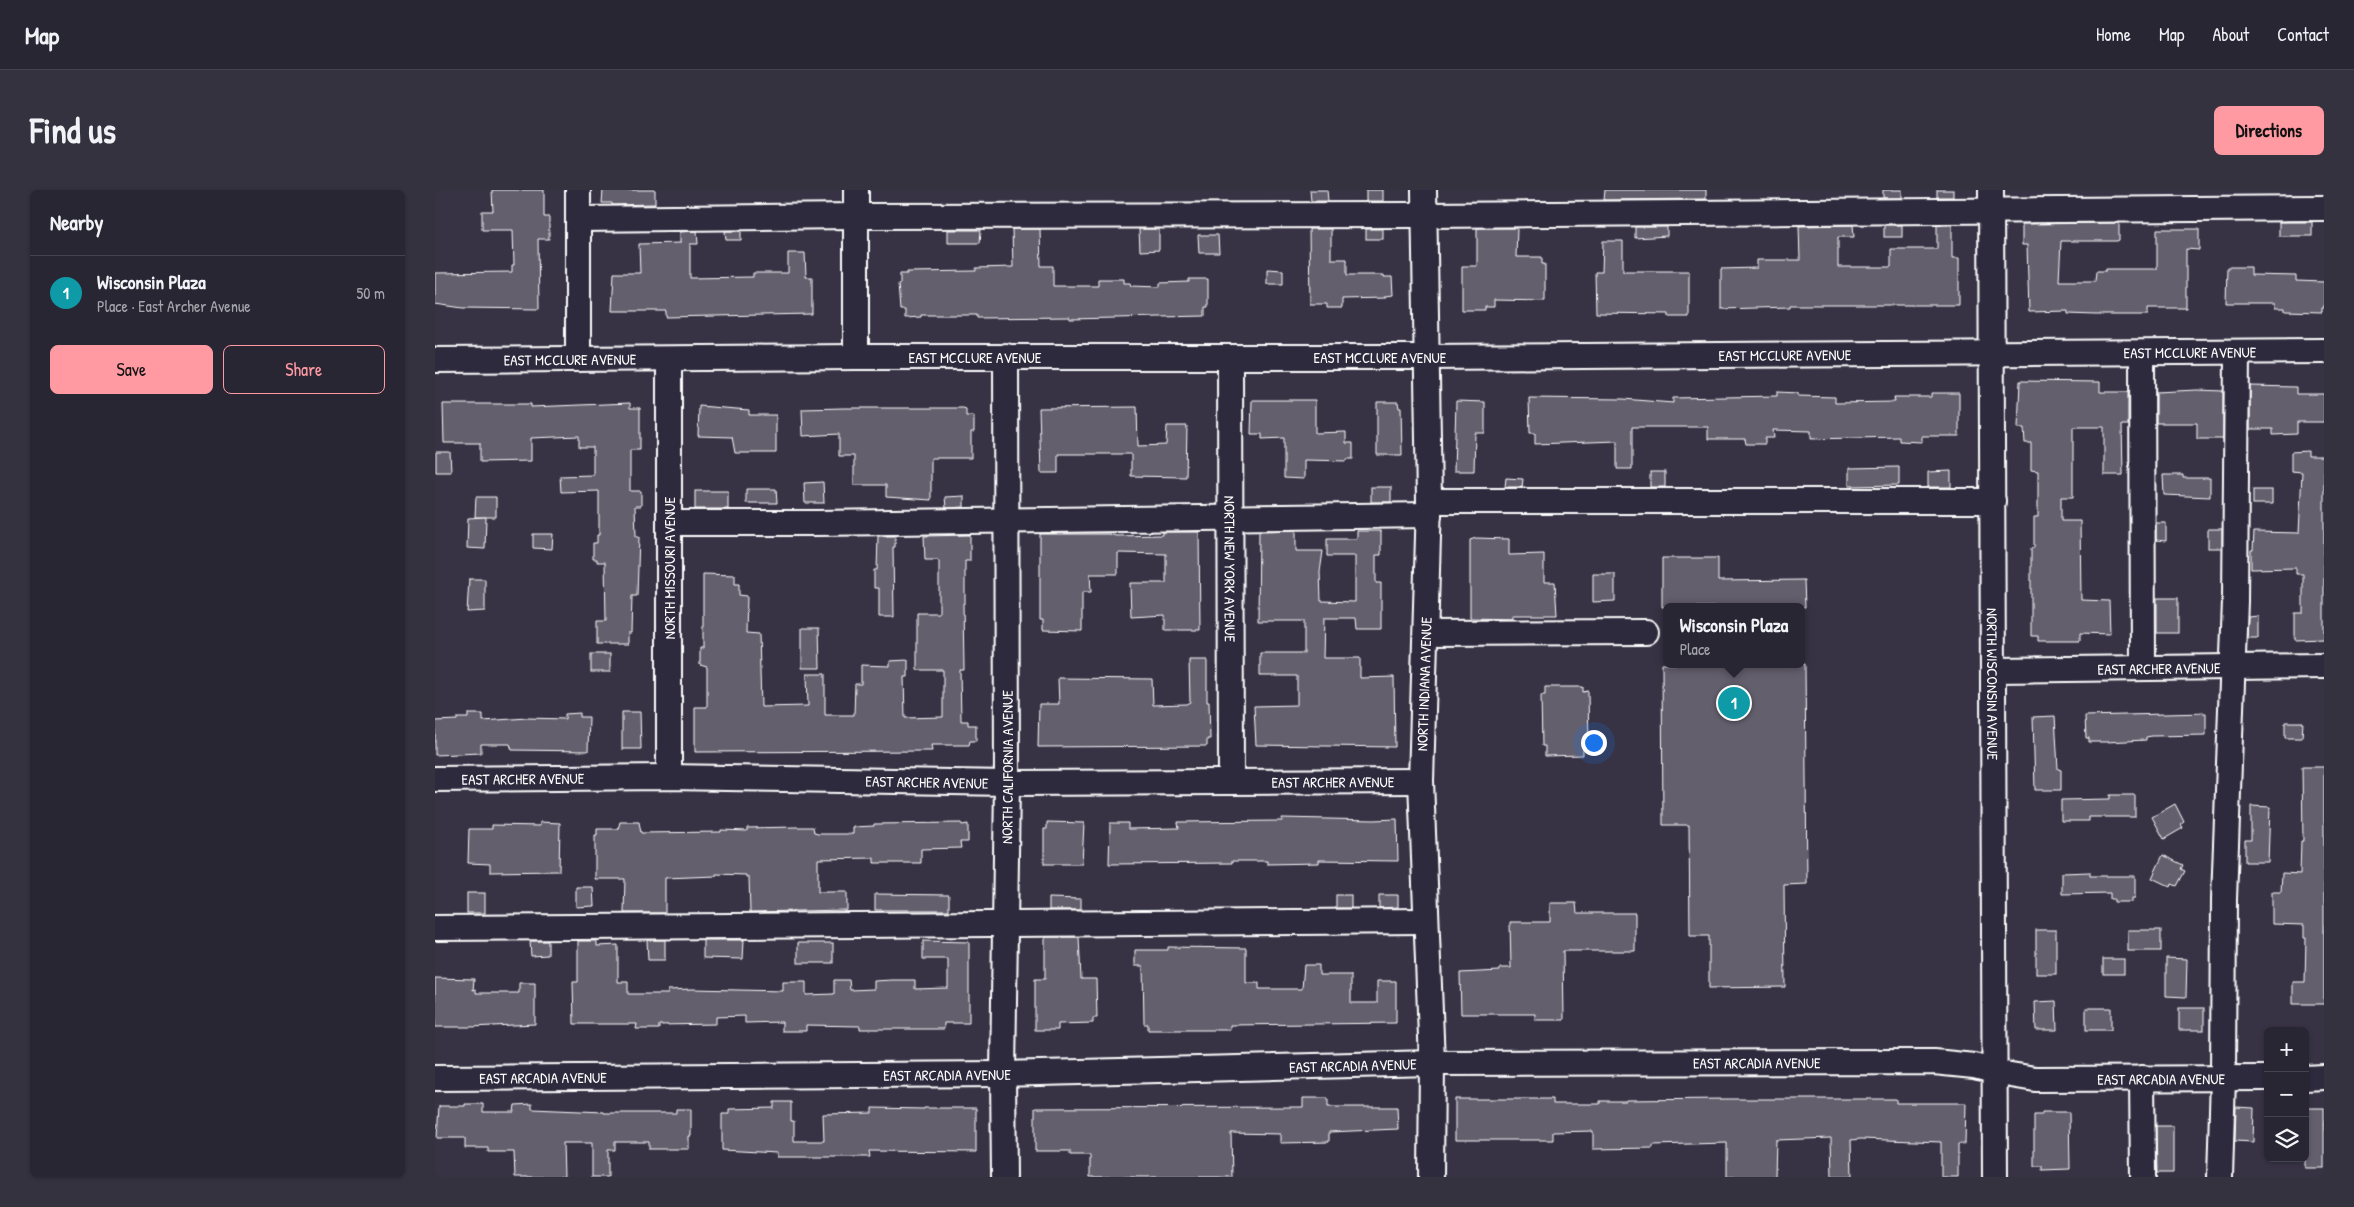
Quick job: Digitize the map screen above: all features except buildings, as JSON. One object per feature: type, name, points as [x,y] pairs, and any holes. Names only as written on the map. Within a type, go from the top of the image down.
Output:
[{"type":"street","points":[[578,190],[578,359]]},
{"type":"street","points":[[856,190],[856,357]]},
{"type":"street","name":"NORTH INDIANA AVENUE","points":[[1424,190],[1429,508],[1421,781],[1431,1063],[1431,1177]]},
{"type":"street","points":[[578,219],[1424,214],[1991,200],[2324,208]]},
{"type":"street","name":"NORTH WISCONSIN AVENUE","points":[[1991,200],[1995,1177]]},
{"type":"street","name":"EAST MCCLURE AVENUE","points":[[435,360],[1006,356],[1426,357],[2324,351]]},
{"type":"street","points":[[2220,1177],[2223,1078],[2224,899],[2235,601],[2237,352]]},
{"type":"street","points":[[2142,353],[2143,668]]},
{"type":"street","name":"NORTH CALIFORNIA AVENUE","points":[[1004,1177],[1003,1074],[1007,783],[1006,356]]},
{"type":"street","name":"NORTH NEW YORK AVENUE","points":[[1230,357],[1231,782]]},
{"type":"street","name":"NORTH MISSOURI AVENUE","points":[[669,359],[669,777]]},
{"type":"street","points":[[669,522],[817,523],[1231,519],[1429,508],[1993,501]]},
{"type":"street","points":[[1426,633],[1646,632]]},
{"type":"street","name":"EAST ARCHER AVENUE","points":[[1994,670],[2324,666]]},
{"type":"street","name":"EAST ARCHER AVENUE","points":[[435,779],[669,777],[1007,783],[1421,781]]},
{"type":"street","points":[[435,928],[1425,921]]},
{"type":"street","name":"EAST ARCADIA AVENUE","points":[[435,1078],[1003,1074],[1431,1063],[1933,1062],[1974,1066],[2026,1078],[2264,1078]]},
{"type":"street","points":[[2142,1078],[2143,1177]]},
{"type":"street","points":[[2309,1078],[2324,1078]]},
{"type":"place","name":"Wisconsin Plaza","points":[[1734,703]]}]
